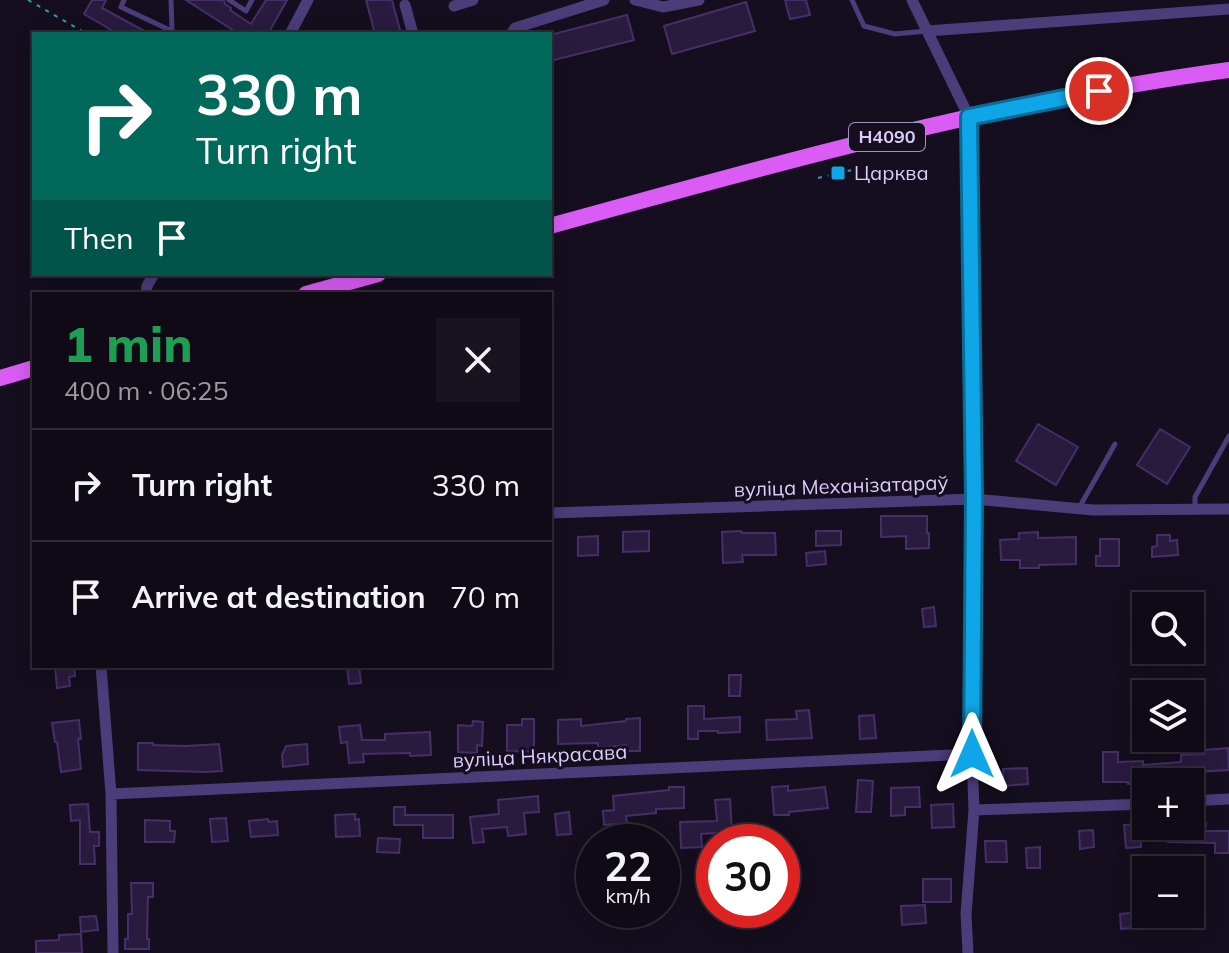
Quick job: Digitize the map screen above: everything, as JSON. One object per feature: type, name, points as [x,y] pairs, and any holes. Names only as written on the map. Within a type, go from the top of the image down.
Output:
[{"type":"main road","name":"Н4090","points":[[552,225],[693,186],[969,117],[1161,79],[1229,70]]},
{"type":"main road","points":[[313,292],[371,276]]},
{"type":"main road","points":[[0,378],[32,369]]},
{"type":"street","points":[[291,32],[308,0]]},
{"type":"street","points":[[454,6],[473,0]]},
{"type":"street","points":[[512,32],[515,28],[604,0]]},
{"type":"street","points":[[635,0],[663,7],[699,0]]},
{"type":"street","points":[[912,0],[969,117],[974,810],[966,914],[968,953]]},
{"type":"street","points":[[405,5],[412,32]]},
{"type":"street","points":[[927,31],[1202,5],[1229,9]]},
{"type":"street","name":"вуліца Механізатараў","points":[[552,513],[974,499],[1079,509],[1229,509]]},
{"type":"street","points":[[101,668],[111,794],[113,953]]},
{"type":"street","name":"вуліца Някрасава","points":[[111,794],[972,754]]},
{"type":"street","points":[[1204,800],[1229,799]]},
{"type":"street","points":[[974,810],[1132,804]]},
{"type":"lane","points":[[124,0],[121,7],[175,32]]},
{"type":"lane","points":[[171,0],[175,32]]},
{"type":"lane","points":[[229,0],[246,11],[252,0]]},
{"type":"lane","points":[[852,0],[864,26],[895,34],[927,31]]},
{"type":"lane","points":[[1195,509],[1195,497],[1229,436]]},
{"type":"lane","points":[[1079,509],[1115,444]]},
{"type":"path","points":[[28,0],[84,32]]},
{"type":"path","points":[[818,178],[856,169]]},
{"type":"building","points":[[92,0],[106,0],[102,8],[146,32],[115,32],[84,14]]},
{"type":"building","points":[[186,0],[224,0],[230,10],[251,24],[266,0],[287,0],[269,32],[236,32]]},
{"type":"building","points":[[366,0],[392,0],[400,32],[374,32]]},
{"type":"building","points":[[785,0],[806,0],[810,15],[790,19]]},
{"type":"building","points":[[746,2],[755,31],[672,54],[664,26]]},
{"type":"building","points":[[627,15],[634,40],[552,60],[552,34]]},
{"type":"building","points":[[1038,424],[1078,447],[1056,485],[1016,461]]},
{"type":"building","points":[[1160,429],[1190,447],[1167,484],[1137,465]]},
{"type":"building","points":[[881,516],[927,516],[929,548],[906,549],[906,536],[881,537]]},
{"type":"building","points":[[649,531],[649,551],[623,552],[623,532]]},
{"type":"building","points":[[816,531],[841,531],[841,545],[816,546]]},
{"type":"building","points":[[722,532],[775,533],[776,555],[742,555],[743,562],[723,563]]},
{"type":"building","points":[[1038,532],[1038,538],[1076,537],[1076,564],[1020,568],[1020,560],[1001,560],[1000,540],[1019,539],[1019,533]]},
{"type":"building","points":[[1157,535],[1170,535],[1170,541],[1177,540],[1178,555],[1152,557],[1152,547],[1157,546]]},
{"type":"building","points":[[598,536],[598,555],[578,556],[578,537]]},
{"type":"building","points":[[1100,539],[1119,539],[1119,566],[1096,566],[1096,556],[1100,556]]},
{"type":"building","points":[[825,551],[826,564],[807,566],[806,553]]},
{"type":"building","points":[[934,607],[936,626],[924,627],[922,609]]},
{"type":"building","points":[[55,668],[74,668],[75,676],[69,677],[70,686],[57,688]]},
{"type":"building","points":[[347,668],[359,668],[361,683],[349,684]]},
{"type":"building","points":[[729,675],[741,675],[740,696],[729,696]]},
{"type":"building","points":[[688,706],[704,706],[704,719],[740,717],[740,732],[698,731],[698,739],[688,739]]},
{"type":"building","points":[[809,710],[812,738],[767,740],[766,720],[797,719],[796,711]]},
{"type":"building","points":[[874,715],[876,738],[860,739],[859,716]]},
{"type":"building","points":[[640,718],[640,751],[626,751],[626,745],[598,748],[598,743],[558,744],[558,720],[581,719],[581,726]]},
{"type":"building","points":[[522,719],[534,719],[534,752],[507,751],[507,725],[522,725]]},
{"type":"building","points":[[79,720],[81,769],[61,772],[52,723]]},
{"type":"building","points":[[473,721],[483,722],[482,746],[477,745],[477,753],[458,752],[458,725],[472,726]]},
{"type":"building","points":[[360,725],[362,740],[385,740],[385,734],[430,732],[431,755],[363,754],[364,762],[349,763],[347,742],[341,743],[339,727]]},
{"type":"building","points":[[138,743],[186,746],[219,744],[222,771],[138,770]]},
{"type":"building","points":[[307,744],[308,764],[283,767],[282,755],[286,746]]},
{"type":"building","points":[[1228,748],[1229,770],[1132,768],[1132,784],[1103,782],[1103,752],[1118,752],[1118,762],[1143,761],[1143,765],[1181,762],[1181,755],[1204,754],[1204,750]]},
{"type":"building","points":[[1027,768],[1028,784],[1004,786],[1003,769]]},
{"type":"building","points":[[858,780],[873,781],[871,812],[856,812]]},
{"type":"building","points":[[788,786],[788,791],[825,787],[828,808],[774,815],[772,787]]},
{"type":"building","points":[[669,787],[684,787],[684,808],[656,809],[656,813],[626,816],[627,823],[604,824],[603,811],[614,810],[613,796],[669,790]]},
{"type":"building","points":[[919,787],[920,807],[905,807],[905,815],[891,816],[891,788]]},
{"type":"building","points":[[538,796],[539,812],[524,813],[526,834],[508,836],[507,827],[482,829],[484,842],[473,843],[470,817],[499,814],[498,800]]},
{"type":"building","points":[[730,799],[732,824],[696,824],[696,847],[681,848],[680,822],[717,821],[715,800]]},
{"type":"building","points":[[88,804],[90,832],[99,832],[99,846],[94,846],[95,864],[80,864],[80,820],[71,821],[70,805]]},
{"type":"building","points":[[953,804],[954,827],[932,828],[931,805]]},
{"type":"building","points":[[394,807],[405,807],[405,815],[453,815],[453,838],[423,838],[423,825],[394,825]]},
{"type":"building","points":[[569,812],[571,834],[557,835],[555,814]]},
{"type":"building","points":[[355,814],[355,820],[359,819],[360,836],[336,837],[335,815]]},
{"type":"building","points":[[226,818],[228,841],[212,842],[210,819]]},
{"type":"building","points":[[268,819],[269,822],[277,821],[278,835],[251,837],[249,821]]},
{"type":"building","points":[[145,820],[170,821],[170,831],[175,831],[174,842],[145,842]]},
{"type":"building","points":[[1204,823],[1206,823],[1205,831],[1229,831],[1229,853],[1215,853],[1215,843],[1168,842],[1204,840]]},
{"type":"building","points":[[1132,824],[1132,840],[1140,840],[1141,847],[1126,848],[1124,825]]},
{"type":"building","points":[[1093,830],[1094,847],[1080,849],[1079,831]]},
{"type":"building","points":[[378,838],[400,839],[399,853],[377,852]]},
{"type":"building","points":[[985,841],[1006,841],[1007,862],[986,862]]},
{"type":"building","points":[[1040,847],[1040,868],[1027,868],[1026,848]]},
{"type":"building","points":[[923,879],[951,879],[951,902],[923,902]]},
{"type":"building","points":[[131,883],[153,883],[153,897],[148,897],[149,949],[125,949],[128,914],[132,914]]},
{"type":"building","points":[[925,905],[926,923],[902,925],[901,906]]},
{"type":"building","points":[[1132,913],[1132,928],[1121,929],[1120,914]]},
{"type":"building","points":[[96,916],[98,930],[81,932],[80,917]]},
{"type":"building","points":[[81,934],[82,953],[36,953],[36,941],[59,940],[59,935]]},
{"type":"place","name":"Царква","points":[[838,173]]},
{"type":"route","points":[[972,754],[974,499],[969,117],[1099,91]]}]
